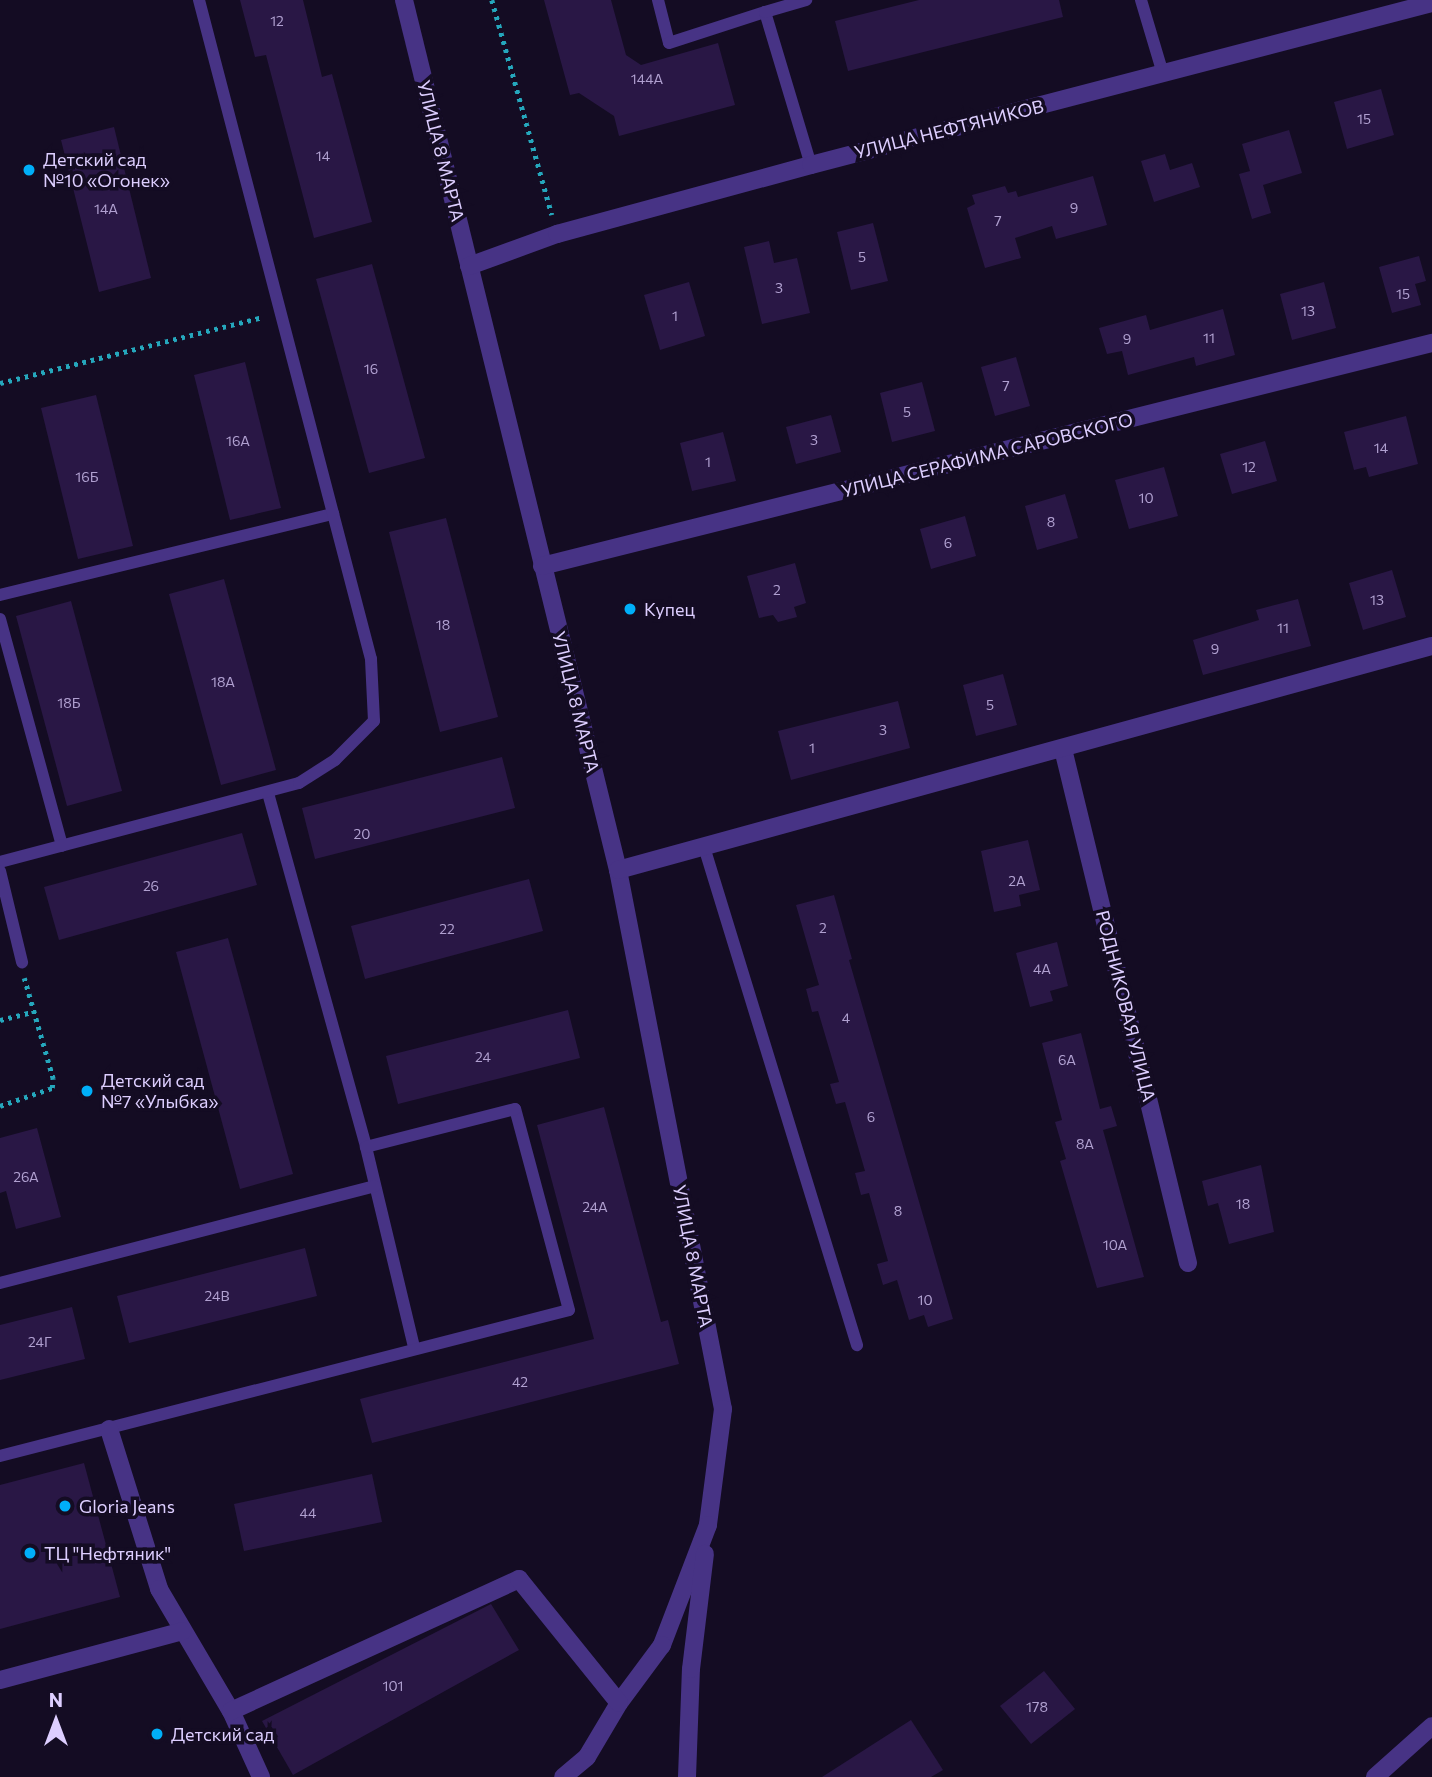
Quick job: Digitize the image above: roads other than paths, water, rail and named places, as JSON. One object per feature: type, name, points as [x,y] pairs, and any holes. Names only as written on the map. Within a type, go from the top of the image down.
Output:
[{"type":"street","name":"УЛИЦА 8 МАРТА","points":[[404,0],[618,870],[723,1409],[708,1525]]},
{"type":"street","name":"УЛИЦА НЕФТЯНИКОВ","points":[[469,266],[557,234],[811,164],[1432,3]]},
{"type":"street","name":"УЛИЦА СЕРАФИМА САРОВСКОГО","points":[[542,566],[1432,343]]},
{"type":"street","points":[[618,870],[705,850],[1432,646]]},
{"type":"street","name":"РОДНИКОВАЯ УЛИЦА","points":[[1063,749],[1188,1264]]},
{"type":"street","points":[[109,1429],[159,1589],[231,1711],[261,1777]]},
{"type":"street","points":[[563,1777],[587,1757],[619,1703],[662,1645],[708,1525]]},
{"type":"street","points":[[687,1777],[691,1669],[708,1525]]},
{"type":"street","points":[[231,1711],[519,1578],[619,1703]]},
{"type":"street","points":[[0,1680],[183,1631]]},
{"type":"street","points":[[1375,1777],[1432,1726]]},
{"type":"lane","points":[[0,862],[299,783],[335,760],[374,721],[371,659],[199,0]]},
{"type":"lane","points":[[658,0],[669,43],[806,0]]},
{"type":"lane","points":[[1141,0],[1163,74]]},
{"type":"lane","points":[[765,12],[811,164]]},
{"type":"lane","points":[[0,596],[333,514]]},
{"type":"lane","points":[[0,619],[62,846]]},
{"type":"lane","points":[[268,793],[366,1147],[414,1347]]},
{"type":"lane","points":[[705,850],[858,1345]]},
{"type":"lane","points":[[0,871],[22,962]]},
{"type":"lane","points":[[0,1456],[414,1347],[569,1310],[514,1109],[366,1147]]},
{"type":"lane","points":[[0,1283],[375,1186]]},
{"type":"place","name":"Детский сад №10 «Огонек»","points":[[29,170]]},
{"type":"place","name":"Купец","points":[[630,609]]},
{"type":"place","name":"Детский сад №7 «Улыбка»","points":[[87,1091]]},
{"type":"place","name":"Gloria Jeans","points":[[65,1506]]},
{"type":"place","name":"ТЦ \"Нефтяник\"","points":[[30,1553]]},
{"type":"place","name":"Детский сад","points":[[157,1734]]}]
